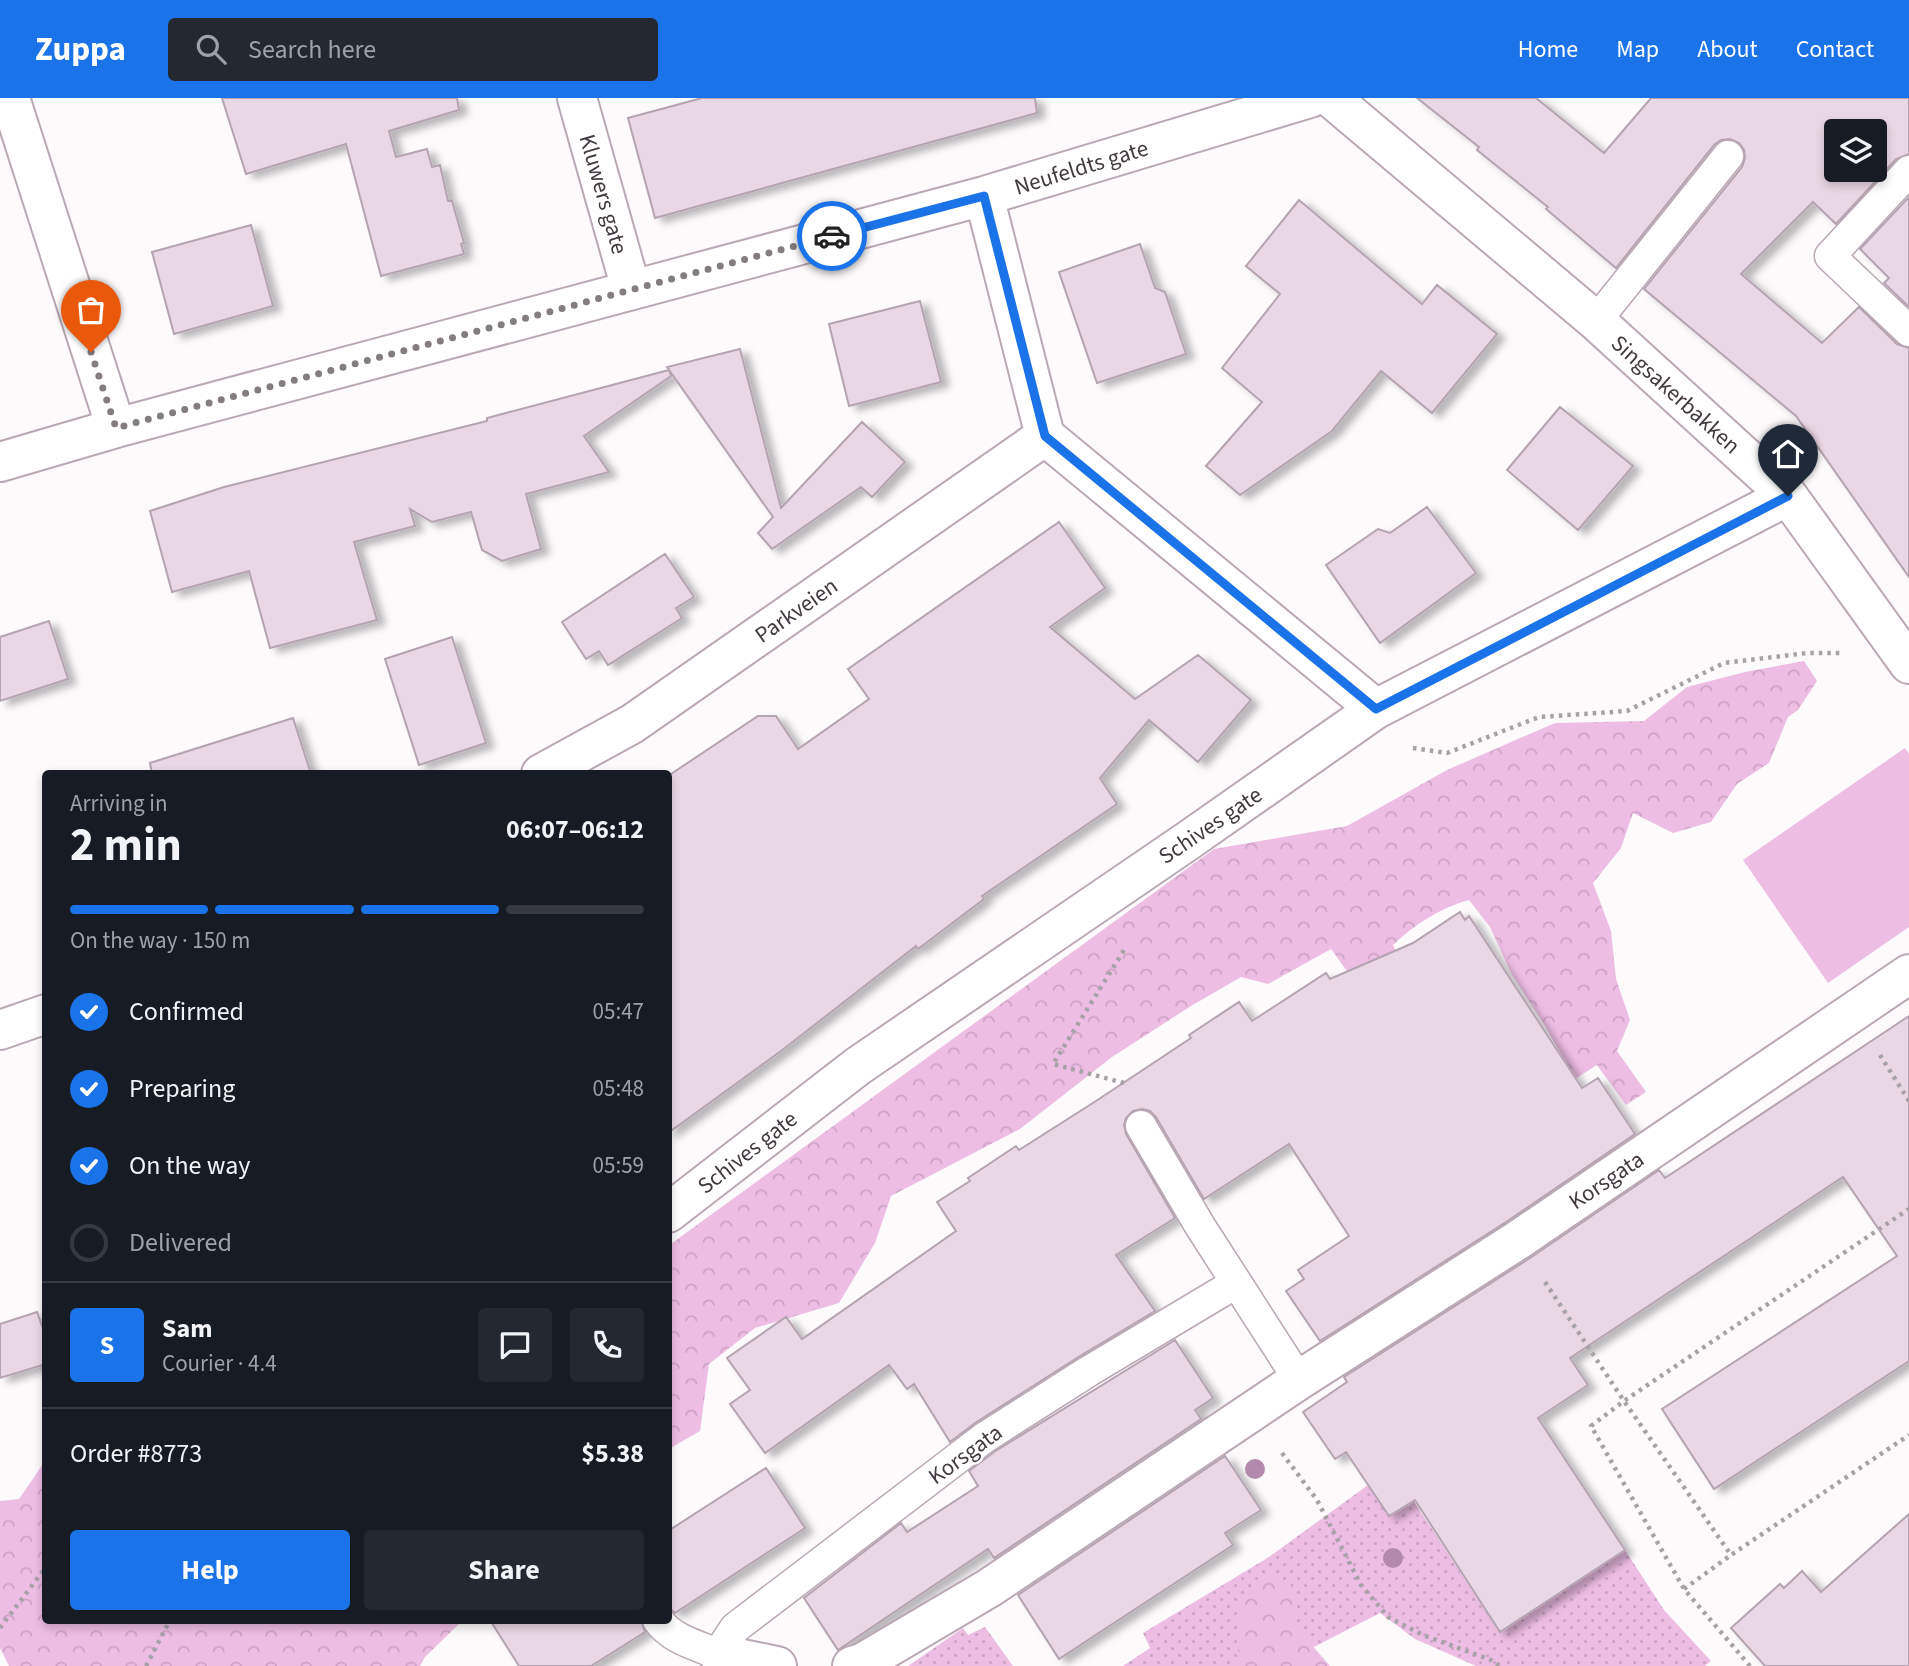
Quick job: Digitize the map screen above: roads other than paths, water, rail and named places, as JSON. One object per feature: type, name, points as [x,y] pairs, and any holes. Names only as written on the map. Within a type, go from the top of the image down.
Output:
[{"type":"street","points":[[10,98],[116,428]]},
{"type":"street","name":"Kluwers gate","points":[[577,98],[631,289]]},
{"type":"street","name":"Neufeldts gate","points":[[0,461],[984,196],[1310,98]]},
{"type":"street","name":"Singsakerbakken","points":[[1331,98],[1596,321],[1788,496],[1909,664]]},
{"type":"street","points":[[984,196],[1045,436],[1376,709]]},
{"type":"street","name":"Parkveien","points":[[548,770],[632,724],[1045,436]]},
{"type":"street","name":"Schives gate","points":[[672,1210],[858,1066],[1376,709],[1788,496]]},
{"type":"street","name":"Korsgata","points":[[852,1666],[862,1663],[989,1588],[1299,1380],[1518,1240],[1909,974]]},
{"type":"street","points":[[0,1030],[42,1015]]},
{"type":"street","points":[[718,1654],[777,1666]]},
{"type":"lane","name":"Singsakerbakken","points":[[1596,321],[1728,156]]},
{"type":"lane","points":[[1909,171],[1830,256],[1909,331]]},
{"type":"lane","points":[[1141,1126],[1236,1283],[1299,1380]]},
{"type":"lane","name":"Korsgata","points":[[718,1654],[735,1628],[984,1438],[1236,1283]]},
{"type":"lane","points":[[661,1624],[684,1640],[718,1654]]}]
